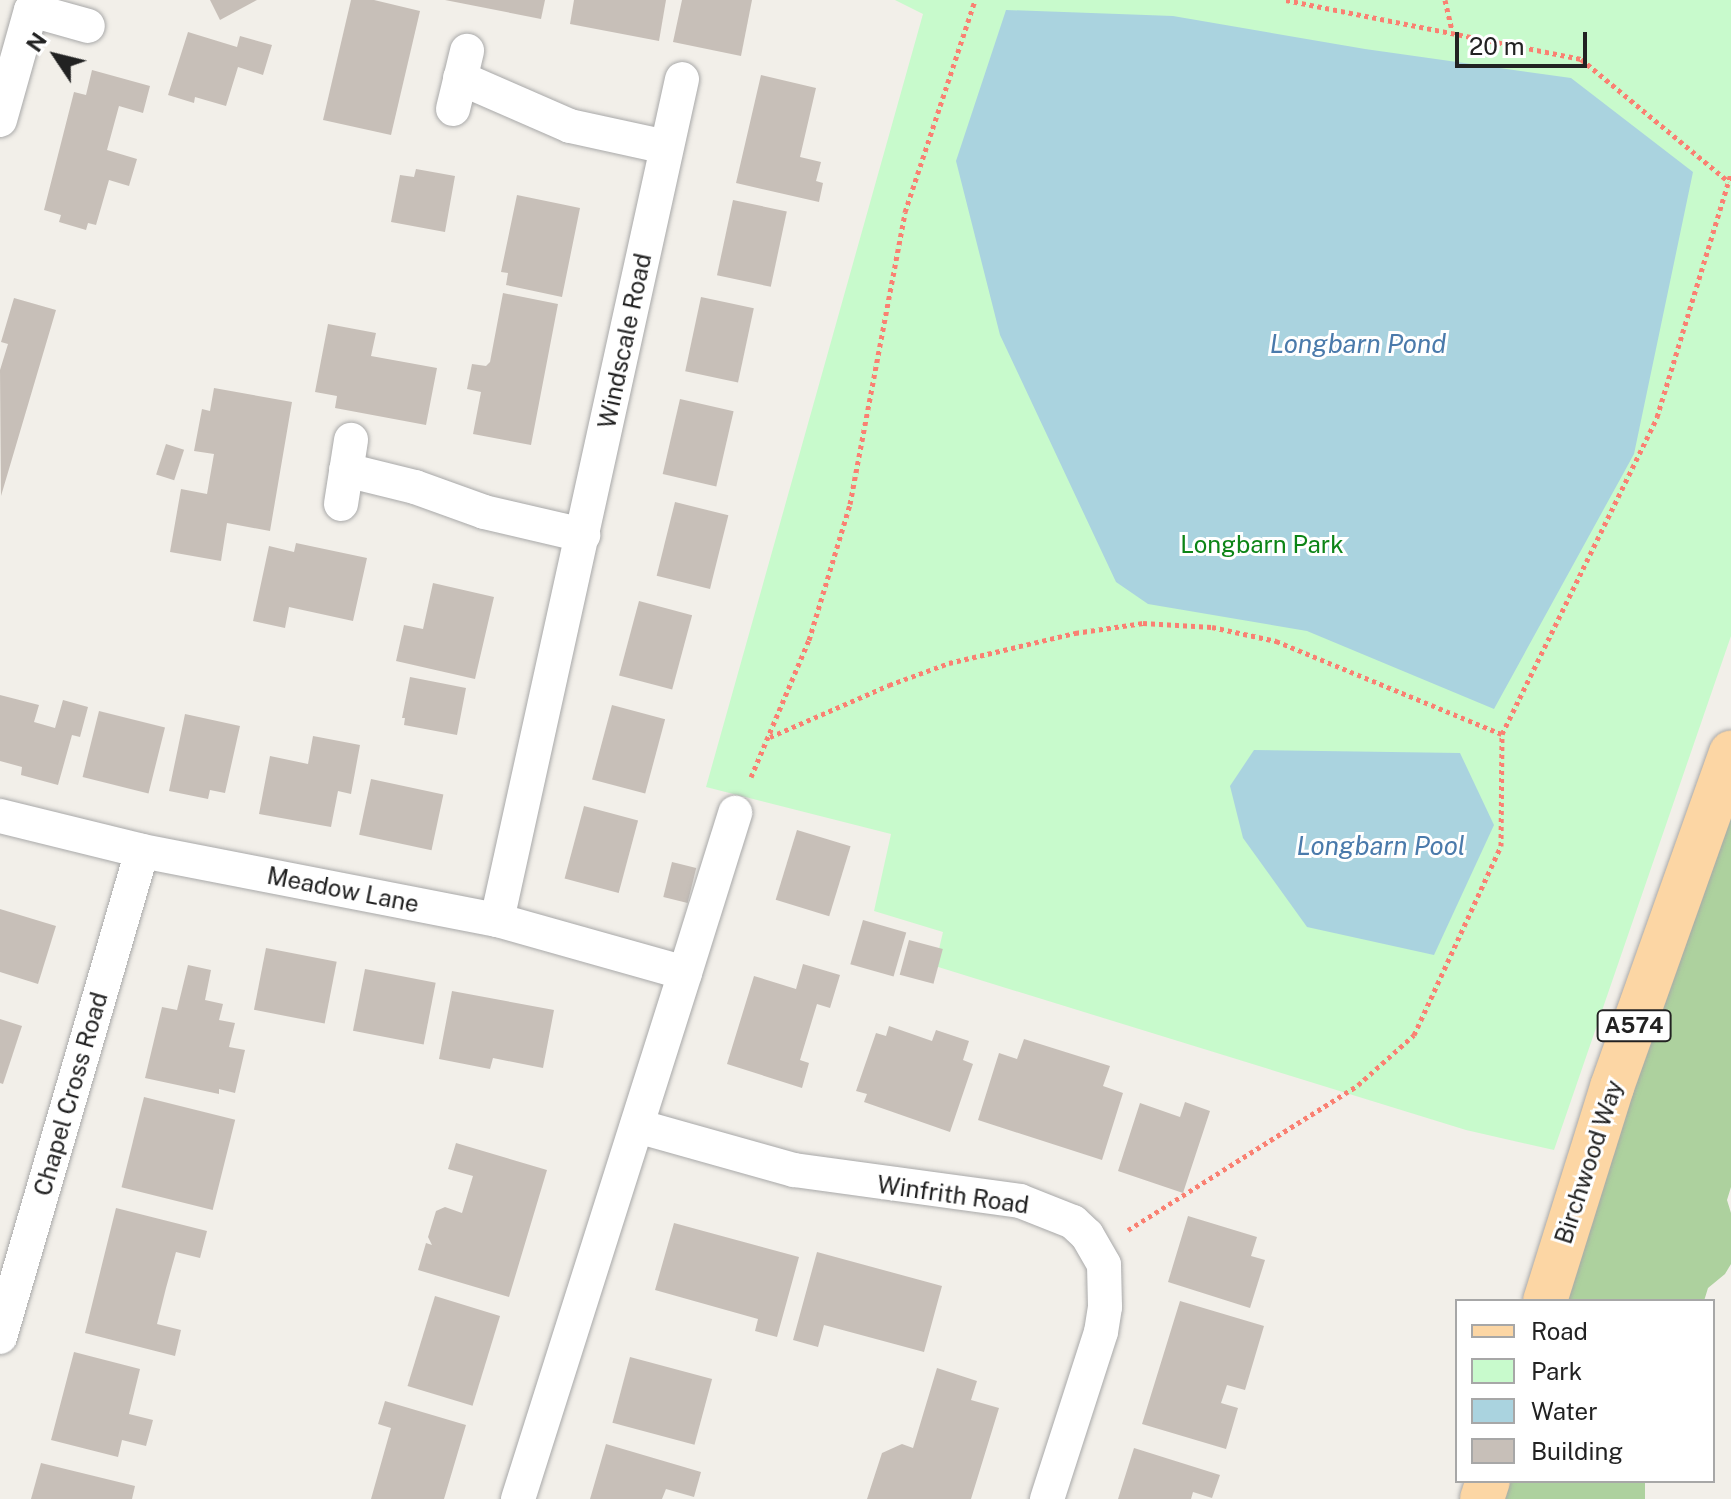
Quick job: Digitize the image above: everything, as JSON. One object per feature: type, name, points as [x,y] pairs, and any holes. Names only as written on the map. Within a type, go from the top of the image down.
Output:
[{"type":"main road","name":"Birchwood Way","points":[[1546,1299],[1612,1087],[1731,753]]},
{"type":"street","points":[[0,120],[31,10],[88,26]]},
{"type":"street","name":"Windscale Road","points":[[497,920],[682,79]]},
{"type":"street","points":[[460,80],[570,126],[666,147]]},
{"type":"street","points":[[341,504],[349,455],[415,487],[484,512],[583,535]]},
{"type":"street","points":[[518,1499],[735,813]]},
{"type":"street","name":"Meadow Lane","points":[[0,816],[142,851],[497,920],[685,973]]},
{"type":"street","name":"Chapel Cross Road","points":[[0,1337],[142,851]]},
{"type":"street","name":"Winfrith Road","points":[[637,1126],[794,1170],[1020,1201],[1073,1222],[1096,1249],[1104,1265],[1106,1284],[1101,1332],[1047,1499]]},
{"type":"path","points":[[735,813],[809,640],[850,504],[905,212],[975,0]]},
{"type":"path","points":[[1286,0],[1581,59],[1729,182]]},
{"type":"path","points":[[1445,0],[1452,31]]},
{"type":"path","points":[[1096,1249],[1195,1191],[1358,1085],[1414,1035],[1501,846],[1502,734],[1657,417],[1731,174]]},
{"type":"path","points":[[769,738],[889,685],[949,663],[1075,633],[1143,623],[1212,627],[1276,641],[1502,734]]},
{"type":"green space","name":"Longbarn Park","points":[[895,0],[1731,0],[1731,636],[1554,1150],[1466,1130],[935,966],[943,932],[874,911],[891,834],[706,787],[923,14]]},
{"type":"green space","points":[[1731,800],[1731,1187],[1727,1200],[1731,1213],[1731,1264],[1725,1274],[1708,1288],[1705,1299],[1563,1299]]},
{"type":"green space","points":[[1503,1483],[1645,1483],[1645,1499],[1503,1499]]},
{"type":"water","name":"Longbarn Pond","points":[[1006,10],[1173,16],[1365,49],[1571,78],[1693,172],[1634,454],[1494,709],[1307,631],[1148,604],[1116,582],[1000,335],[956,161]]},
{"type":"water","name":"Longbarn Pool","points":[[1254,750],[1460,753],[1494,825],[1434,955],[1307,927],[1243,838],[1230,786]]},
{"type":"building","points":[[210,0],[257,0],[220,20]]},
{"type":"building","points":[[351,0],[374,0],[420,11],[391,135],[323,120]]},
{"type":"building","points":[[445,0],[545,0],[541,19]]},
{"type":"building","points":[[574,0],[666,0],[659,41],[570,24]]},
{"type":"building","points":[[682,0],[752,0],[741,56],[673,42]]},
{"type":"building","points":[[188,32],[237,47],[240,36],[272,45],[263,75],[238,67],[226,106],[195,97],[194,103],[168,95]]},
{"type":"building","points":[[92,70],[150,86],[143,113],[119,106],[107,150],[137,159],[129,186],[109,180],[96,225],[88,223],[86,230],[59,222],[61,215],[44,210],[74,92],[86,95]]},
{"type":"building","points":[[761,75],[816,88],[800,157],[821,162],[816,181],[823,183],[819,202],[736,183]]},
{"type":"building","points":[[416,169],[455,176],[445,232],[391,222],[400,175],[414,177]]},
{"type":"building","points":[[517,195],[580,208],[562,297],[506,285],[508,273],[501,272]]},
{"type":"building","points":[[733,200],[787,211],[771,287],[717,275]]},
{"type":"building","points":[[503,293],[558,304],[531,445],[473,434],[481,392],[467,389],[472,364],[486,366],[490,362]]},
{"type":"building","points":[[701,297],[754,308],[738,383],[685,371]]},
{"type":"building","points":[[14,298],[56,310],[1,496],[0,370],[8,344],[1,342]]},
{"type":"building","points":[[328,324],[376,333],[371,356],[437,368],[426,425],[335,408],[337,396],[315,392]]},
{"type":"building","points":[[214,388],[292,402],[270,531],[227,523],[221,561],[170,552],[181,489],[207,494],[214,454],[194,451],[202,409],[210,411]]},
{"type":"building","points":[[680,399],[734,411],[716,486],[663,474]]},
{"type":"building","points":[[166,444],[184,450],[174,480],[156,474]]},
{"type":"building","points":[[675,502],[728,515],[710,589],[657,576]]},
{"type":"building","points":[[296,543],[367,558],[353,621],[289,607],[285,628],[253,621],[269,546],[294,552]]},
{"type":"building","points":[[433,583],[494,597],[475,679],[396,661],[404,625],[423,629]]},
{"type":"building","points":[[639,601],[692,615],[672,690],[619,675]]},
{"type":"building","points":[[410,677],[466,688],[457,735],[404,725],[405,718],[402,718]]},
{"type":"building","points":[[0,695],[39,705],[34,722],[55,728],[63,700],[88,707],[80,737],[72,735],[58,785],[21,775],[22,767],[0,761]]},
{"type":"building","points":[[612,705],[665,719],[645,794],[592,779]]},
{"type":"building","points":[[99,711],[165,727],[149,793],[83,777]]},
{"type":"building","points":[[185,714],[240,726],[225,793],[210,790],[208,799],[169,791]]},
{"type":"building","points":[[313,736],[360,745],[351,794],[338,791],[331,827],[259,814],[270,756],[308,764]]},
{"type":"building","points":[[371,779],[443,794],[432,850],[359,835]]},
{"type":"building","points":[[584,806],[638,820],[619,893],[565,878]]},
{"type":"building","points":[[797,830],[851,846],[829,916],[776,900]]},
{"type":"building","points":[[672,862],[696,868],[688,903],[663,897]]},
{"type":"building","points":[[0,909],[56,926],[38,984],[0,972]]},
{"type":"building","points":[[863,920],[906,932],[894,977],[850,964]]},
{"type":"building","points":[[909,940],[943,949],[933,984],[900,975]]},
{"type":"building","points":[[266,948],[337,962],[325,1024],[254,1010]]},
{"type":"building","points":[[803,964],[840,975],[830,1008],[817,1004],[800,1060],[809,1063],[802,1088],[727,1064],[754,976],[796,989]]},
{"type":"building","points":[[188,965],[211,970],[205,1000],[223,1004],[219,1020],[235,1023],[229,1047],[245,1050],[235,1093],[219,1089],[219,1094],[145,1078],[162,1007],[177,1010]]},
{"type":"building","points":[[365,969],[436,983],[424,1045],[353,1031]]},
{"type":"building","points":[[452,991],[554,1010],[543,1068],[493,1058],[490,1069],[439,1059]]},
{"type":"building","points":[[0,1019],[22,1026],[3,1084],[0,1083]]},
{"type":"building","points":[[889,1026],[932,1041],[936,1030],[969,1041],[963,1060],[973,1064],[950,1132],[864,1102],[867,1094],[856,1091],[876,1033],[886,1036]]},
{"type":"building","points":[[1024,1039],[1110,1066],[1103,1086],[1123,1093],[1102,1160],[978,1120],[999,1053],[1017,1059]]},
{"type":"building","points":[[144,1097],[235,1120],[213,1210],[122,1187]]},
{"type":"building","points":[[1185,1102],[1210,1111],[1183,1193],[1118,1171],[1140,1103],[1180,1117]]},
{"type":"building","points":[[456,1143],[547,1170],[509,1297],[418,1270],[426,1243],[432,1245],[428,1237],[436,1211],[445,1207],[462,1213],[473,1176],[448,1169]]},
{"type":"building","points":[[116,1208],[207,1231],[200,1258],[176,1252],[166,1288],[157,1324],[181,1330],[175,1356],[85,1333]]},
{"type":"building","points":[[1188,1216],[1257,1237],[1251,1256],[1265,1260],[1250,1308],[1168,1282]]},
{"type":"building","points":[[674,1223],[799,1257],[777,1337],[755,1331],[758,1319],[655,1290]]},
{"type":"building","points":[[817,1252],[942,1286],[924,1352],[824,1325],[818,1347],[793,1340]]},
{"type":"building","points":[[435,1296],[500,1316],[473,1406],[408,1386]]},
{"type":"building","points":[[1180,1301],[1264,1326],[1245,1390],[1227,1385],[1221,1403],[1238,1408],[1226,1449],[1142,1424]]},
{"type":"building","points":[[74,1352],[140,1369],[129,1414],[153,1420],[146,1446],[122,1440],[118,1457],[51,1440]]},
{"type":"building","points":[[630,1357],[712,1379],[695,1445],[612,1423]]},
{"type":"building","points":[[937,1368],[977,1381],[971,1400],[999,1408],[971,1499],[867,1499],[882,1453],[902,1444],[913,1448]]},
{"type":"building","points":[[385,1401],[466,1425],[444,1499],[371,1499],[391,1428],[378,1424]]},
{"type":"building","points":[[606,1444],[701,1472],[694,1497],[666,1489],[662,1499],[590,1499]]},
{"type":"building","points":[[1134,1448],[1220,1475],[1212,1498],[1193,1492],[1191,1499],[1118,1499]]},
{"type":"building","points":[[41,1463],[135,1486],[132,1499],[31,1499]]}]
